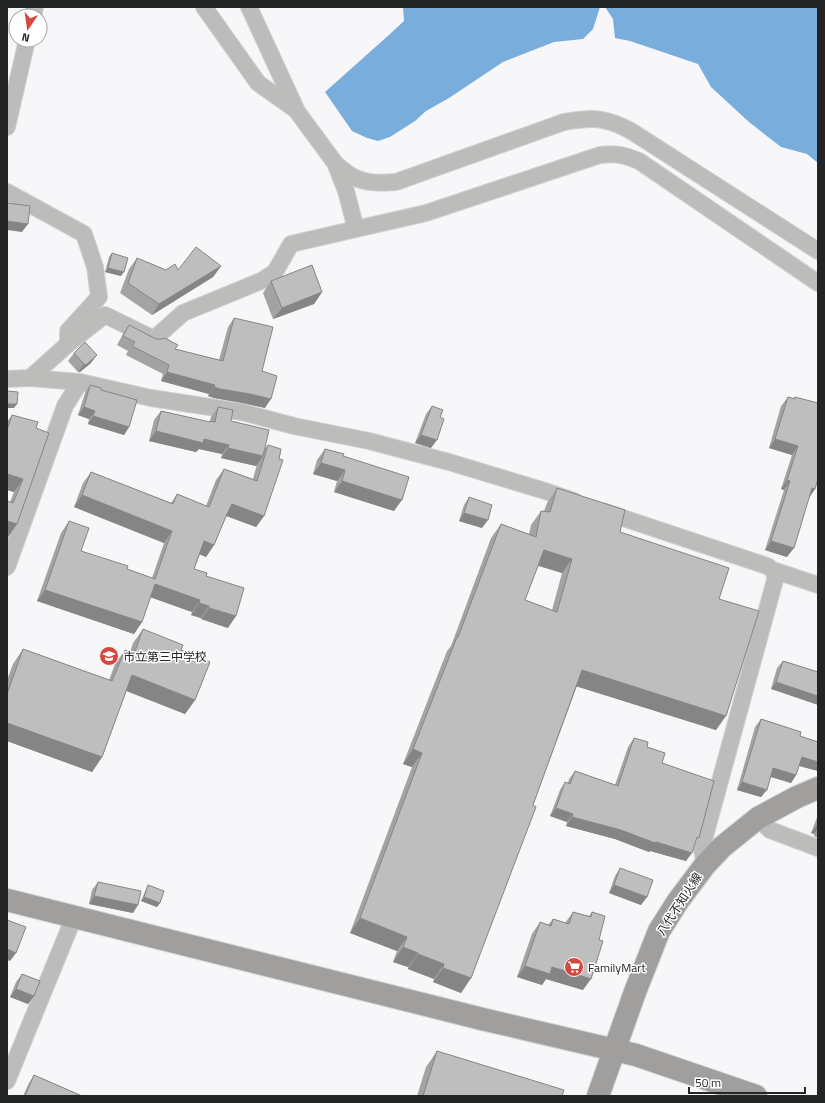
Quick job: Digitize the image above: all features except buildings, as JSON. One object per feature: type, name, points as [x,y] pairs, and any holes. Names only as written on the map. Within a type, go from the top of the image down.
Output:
[{"type":"street","points":[[204,7],[258,83],[296,110]]},
{"type":"street","points":[[249,7],[296,110],[335,163],[346,191],[356,229]]},
{"type":"street","points":[[7,127],[25,48]]},
{"type":"street","points":[[335,163],[352,176],[368,182],[380,184],[396,182],[564,122],[587,118],[600,119],[616,123],[631,132],[818,250]]},
{"type":"street","points":[[30,378],[68,344],[105,315],[154,339],[183,313],[261,282],[275,272],[291,244],[426,213],[600,155],[624,155],[639,161],[818,283]]},
{"type":"street","points":[[7,192],[84,234],[95,267],[99,297],[68,331],[68,344]]},
{"type":"street","points":[[7,379],[30,378],[80,382],[151,398],[242,412],[294,426],[369,441],[449,462],[545,491],[767,566],[773,570],[818,585]]},
{"type":"street","points":[[7,567],[65,406],[80,382]]},
{"type":"street","points":[[705,865],[702,850],[705,836],[775,580],[773,570]]},
{"type":"street","name":"八代不知火線","points":[[598,1096],[659,931],[678,901],[705,865],[722,847],[758,818],[818,788]]},
{"type":"street","points":[[758,818],[770,830],[818,848]]},
{"type":"street","points":[[7,900],[482,1019],[636,1055],[756,1096]]},
{"type":"street","points":[[7,1081],[74,917]]},
{"type":"water","points":[[403,7],[600,7],[593,29],[583,39],[554,42],[503,62],[449,98],[426,111],[415,121],[390,137],[378,141],[352,131],[325,92],[404,21]]},
{"type":"water","points":[[605,7],[818,7],[818,163],[807,154],[781,147],[749,122],[711,87],[698,64],[630,41],[615,38],[613,19]]},
{"type":"place","name":"市立第三中学校","points":[[109,656]]},
{"type":"place","name":"FamilyMart","points":[[574,967]]}]
